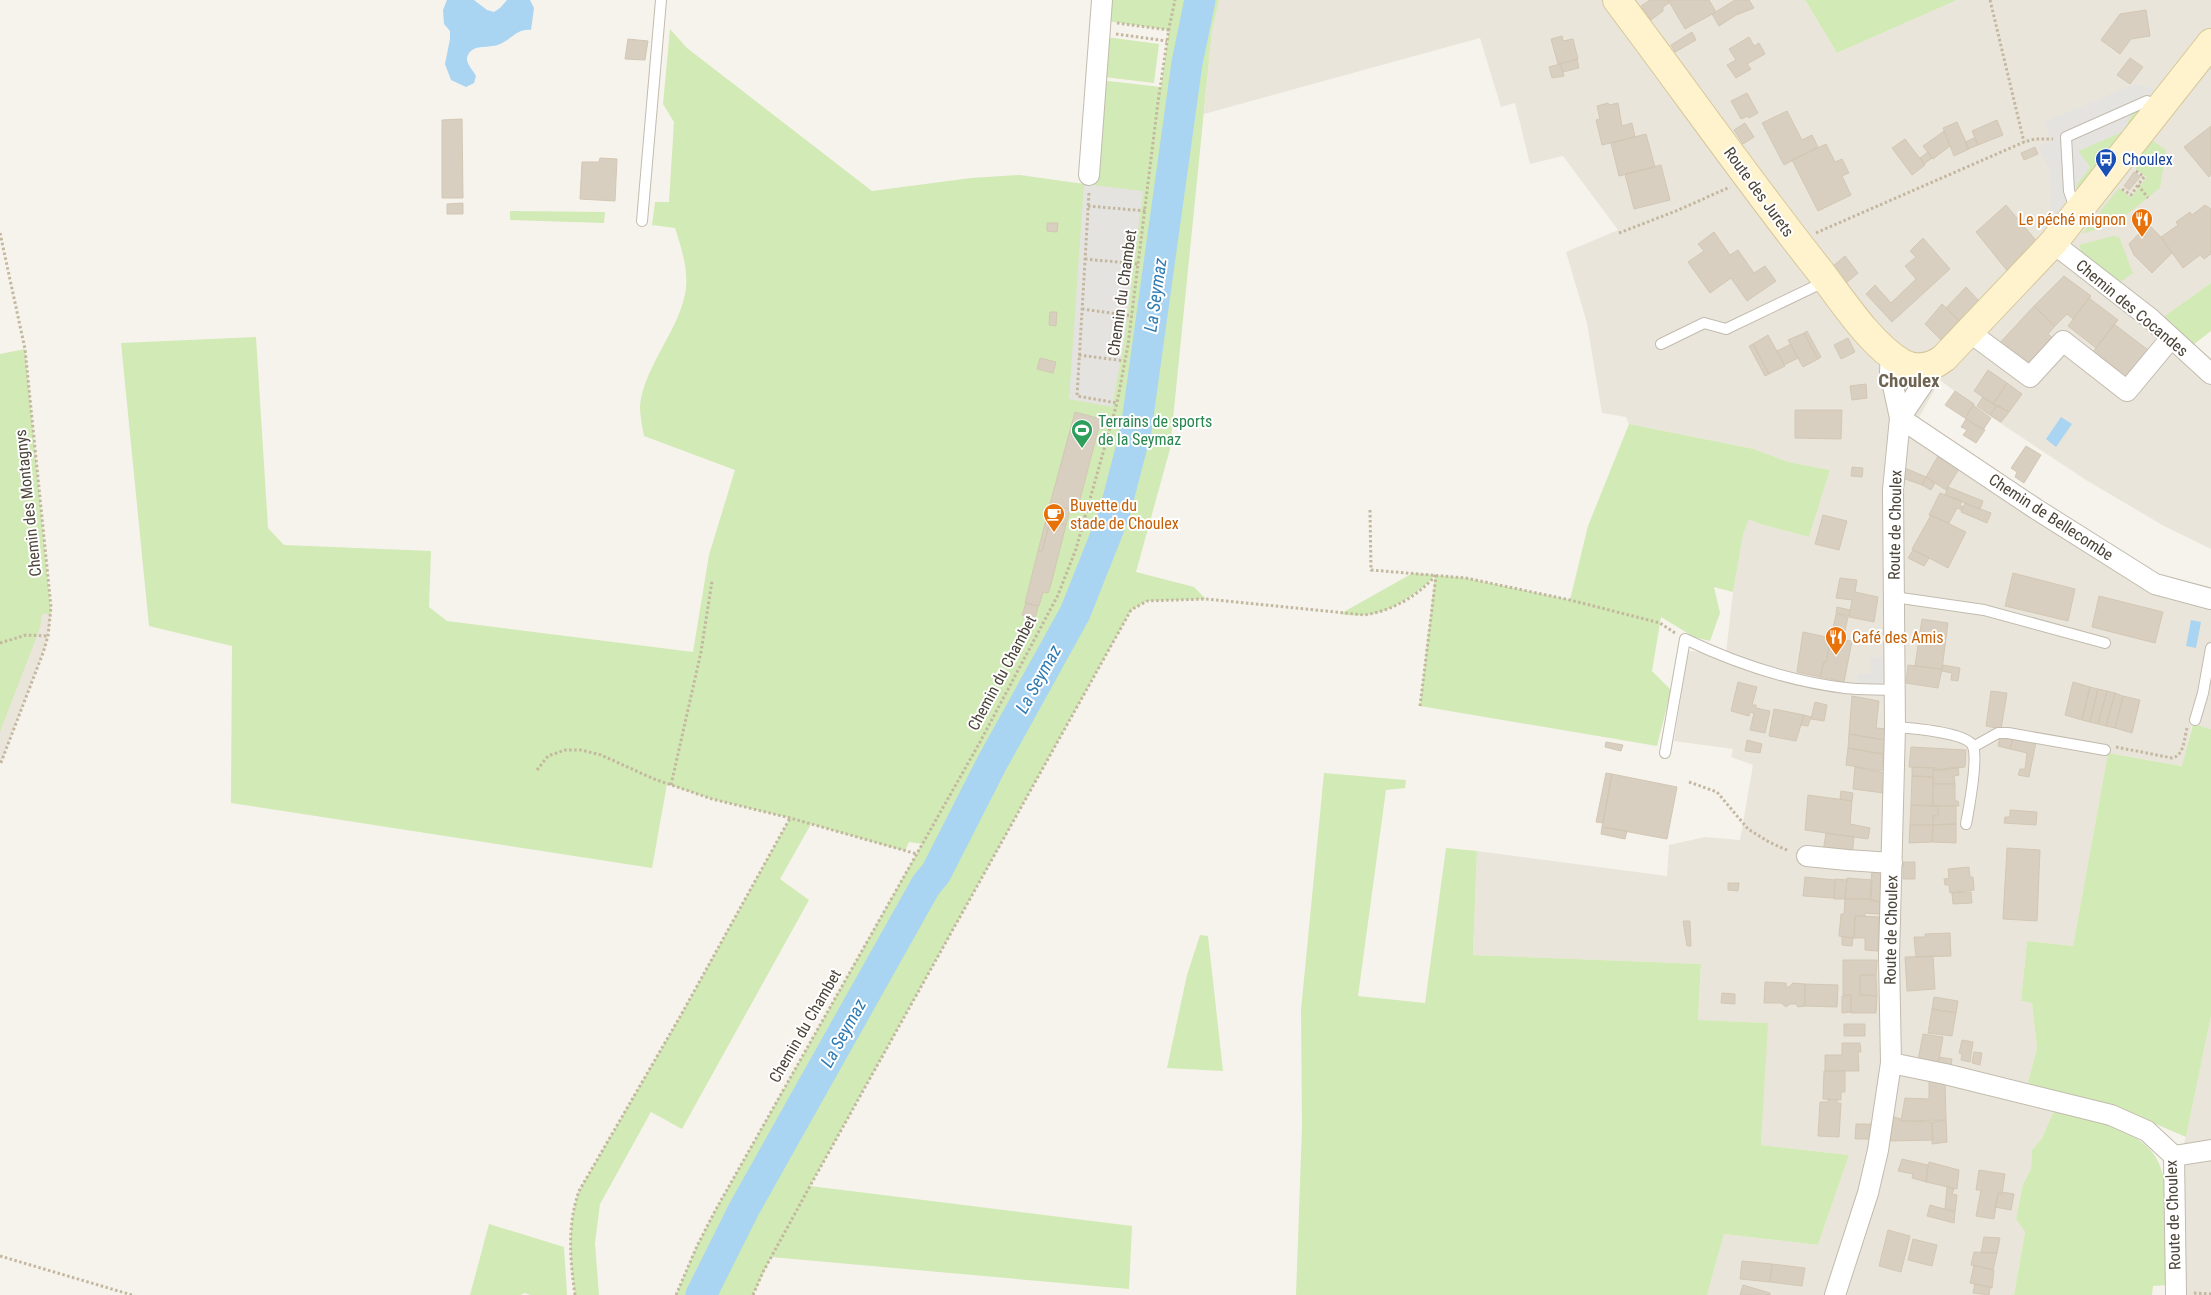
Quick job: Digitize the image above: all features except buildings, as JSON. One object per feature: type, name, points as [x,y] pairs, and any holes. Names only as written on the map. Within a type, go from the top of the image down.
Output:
[{"type":"street","points":[[1090,175],[1102,0]]},
{"type":"street","name":"Route des Jurets","points":[[1617,0],[1685,89],[1796,242],[1867,330],[1891,355],[1904,364],[1924,367]]},
{"type":"street","points":[[1900,418],[1927,378],[1924,367],[1944,358],[2053,243],[2211,43]]},
{"type":"street","name":"Chemin des Cocandes","points":[[2053,243],[2151,319],[2211,374]]},
{"type":"street","points":[[1968,331],[2030,377],[2064,341],[2127,391],[2171,338]]},
{"type":"street","name":"Route de Choulex","points":[[1891,355],[1890,372],[1900,418],[1893,490],[1895,727],[1889,957],[1891,1063],[1945,1074],[2111,1115],[2148,1131],[2174,1156],[2176,1295]]},
{"type":"street","name":"Chemin de Bellecombe","points":[[1900,418],[2155,584],[2211,599]]},
{"type":"street","points":[[1807,856],[1892,863]]},
{"type":"street","points":[[1835,1295],[1868,1193],[1878,1150],[1891,1063]]},
{"type":"street","points":[[2174,1156],[2211,1150]]},
{"type":"lane","points":[[642,222],[661,0]]},
{"type":"lane","points":[[2077,214],[2069,191],[2066,138],[2147,101],[2159,107]]},
{"type":"lane","points":[[1661,344],[1704,323],[1726,329],[1826,280]]},
{"type":"lane","points":[[1894,597],[1984,610],[2105,643]]},
{"type":"lane","points":[[1665,753],[1685,640],[1726,658],[1787,676],[1845,688],[1894,690]]},
{"type":"lane","points":[[2194,720],[2203,692],[2211,648]]},
{"type":"lane","points":[[1895,727],[1924,729],[1952,735],[1970,743],[1973,747],[1973,768],[1966,824]]},
{"type":"lane","points":[[1973,747],[1998,733],[2008,732],[2105,750]]},
{"type":"path","name":"Chemin du Chambet","points":[[676,1295],[697,1246],[715,1211],[984,734],[1058,595],[1076,549],[1117,403],[1125,361],[1167,41],[1175,0]]},
{"type":"path","points":[[1990,0],[2024,142]]},
{"type":"path","points":[[1100,26],[1169,30]]},
{"type":"path","points":[[1100,26],[1167,41]]},
{"type":"path","points":[[1796,242],[2024,142],[2035,139],[2066,138]]},
{"type":"path","points":[[2118,186],[2130,195],[2138,186],[2144,177],[2132,168]]},
{"type":"path","points":[[1090,175],[1077,396],[1117,403]]},
{"type":"path","points":[[1619,233],[1676,211],[1749,179]]},
{"type":"path","points":[[2138,186],[2148,198]]},
{"type":"path","points":[[1088,206],[1146,211]]},
{"type":"path","name":"Chemin des Montagnys","points":[[0,233],[25,349],[51,598],[48,636],[0,765]]},
{"type":"path","points":[[1085,259],[1138,264]]},
{"type":"path","points":[[1082,309],[1132,316]]},
{"type":"path","points":[[1079,355],[1125,361]]},
{"type":"path","points":[[1370,510],[1371,570],[1466,578],[1551,596],[1660,623],[1685,640]]},
{"type":"path","points":[[1420,706],[1436,575]]},
{"type":"path","points":[[753,1295],[763,1272],[810,1186],[1131,610],[1147,601],[1206,599],[1364,615],[1377,613],[1416,594],[1436,575]]},
{"type":"path","points":[[671,785],[701,652],[712,581]]},
{"type":"path","points":[[0,643],[26,635],[48,636]]},
{"type":"path","points":[[2105,750],[2106,745],[2172,758],[2177,757],[2180,754],[2189,719],[2194,720]]},
{"type":"path","points":[[537,770],[548,756],[573,749],[600,755],[671,785],[712,799],[790,818],[917,854]]},
{"type":"path","points":[[1689,782],[1717,792],[1748,828],[1757,835],[1784,850],[1807,856]]},
{"type":"path","points":[[575,1295],[570,1238],[573,1208],[579,1191],[681,1015],[790,818]]},
{"type":"path","points":[[0,1256],[132,1295]]},
{"type":"shaded area","points":[[1219,0],[1805,0],[1837,53],[1957,0],[2211,0],[2211,283],[2163,318],[2211,362],[2211,549],[2164,526],[2086,480],[1973,405],[1940,380],[1916,423],[2150,576],[2211,594],[2211,729],[2192,724],[2183,766],[2108,753],[2073,946],[2027,941],[2021,1001],[2032,1003],[2037,1048],[2028,1082],[2056,1106],[2042,1138],[2032,1150],[2031,1169],[2023,1184],[2016,1219],[2025,1232],[2014,1295],[1707,1295],[1724,1234],[1818,1245],[1849,1155],[1761,1145],[1767,1023],[1698,1020],[1701,964],[1473,955],[1477,851],[1667,876],[1669,845],[1705,837],[1740,840],[1753,765],[1731,757],[1733,749],[1674,741],[1688,651],[1726,653],[1733,592],[1743,535],[1749,518],[1760,524],[1809,537],[1830,470],[1788,462],[1754,449],[1629,424],[1626,417],[1602,413],[1587,323],[1566,252],[1618,230],[1563,156],[1530,164],[1515,103],[1501,107],[1480,38],[1204,114],[1212,31]]},
{"type":"shaded area","points":[[2135,84],[2157,90],[2143,108],[2132,113],[2124,131],[2078,151],[2090,167],[2076,185],[2077,191],[2051,221],[2050,172],[2038,146],[2052,141],[2044,122]]},
{"type":"shaded area","points":[[1084,184],[1143,191],[1124,342],[1112,407],[1069,399]]},
{"type":"shaded area","points":[[0,613],[51,614],[43,653],[0,765]]},
{"type":"shaded area","points":[[1870,657],[1884,657],[1885,685],[1858,685],[1858,674],[1871,673]]},
{"type":"shaded area","points":[[2211,1016],[2211,1295],[2180,1295],[2167,1194],[2186,1137]]},
{"type":"green space","points":[[1107,0],[1219,0],[1212,31],[1170,449],[1136,572],[1194,587],[1206,599],[1147,601],[1131,610],[810,1186],[1132,1226],[1129,1289],[771,1257],[753,1295],[676,1295],[697,1246],[715,1211],[922,844],[909,842],[905,851],[811,824],[780,879],[809,900],[682,1129],[651,1112],[600,1204],[595,1243],[599,1295],[575,1295],[571,1230],[579,1191],[681,1015],[790,818],[712,799],[667,784],[652,868],[231,803],[232,646],[149,626],[121,343],[256,337],[268,528],[284,545],[431,551],[429,607],[447,621],[693,652],[709,555],[735,470],[644,436],[641,421],[640,406],[648,376],[677,318],[686,288],[685,265],[675,228],[652,225],[655,202],[669,202],[674,122],[663,104],[670,29],[687,48],[872,191],[971,178],[1020,175],[1084,184],[1091,79],[1161,87],[1169,30],[1106,21]]},
{"type":"green space","points":[[1805,0],[1957,0],[1837,53]]},
{"type":"green space","points":[[1106,37],[1159,44],[1154,83],[1104,77]]},
{"type":"green space","points":[[2143,108],[2077,191],[2076,185],[2090,167],[2078,151],[2124,131],[2132,113]]},
{"type":"green space","points":[[2149,138],[2166,150],[2160,188],[2115,224],[2082,234],[2119,188],[2131,198],[2147,177],[2135,168]]},
{"type":"green space","points":[[510,211],[605,212],[604,223],[510,220]]},
{"type":"green space","points":[[2113,236],[2119,237],[2133,273],[2119,283],[2082,253],[2079,245]]},
{"type":"green space","points":[[2211,283],[2211,331],[2193,345],[2162,318]]},
{"type":"green space","points":[[25,349],[51,614],[42,614],[40,628],[0,732],[0,354]]},
{"type":"green space","points":[[1629,424],[1754,449],[1788,462],[1830,470],[1809,537],[1760,524],[1749,519],[1743,535],[1733,592],[1714,587],[1720,613],[1710,641],[1694,637],[1661,617],[1652,671],[1671,690],[1657,746],[1420,706],[1435,576],[1412,596],[1383,611],[1361,615],[1340,614],[1413,573],[1466,578],[1570,600],[1588,526]]},
{"type":"green space","points":[[2193,724],[2211,729],[2211,1016],[2186,1137],[2116,1107],[2032,1086],[2028,1082],[2037,1048],[2032,1003],[2021,1001],[2027,941],[2073,946],[2108,753],[2182,766]]},
{"type":"green space","points":[[1324,773],[1406,780],[1405,788],[1386,790],[1358,996],[1425,1003],[1446,848],[1477,851],[1473,955],[1701,964],[1698,1020],[1768,1023],[1761,1145],[1849,1155],[1818,1245],[1724,1234],[1707,1295],[1296,1295],[1302,1127],[1301,1010]]},
{"type":"green space","points":[[1200,935],[1208,936],[1223,1071],[1167,1068],[1187,975]]},
{"type":"green space","points":[[2056,1106],[2122,1129],[2144,1144],[2155,1156],[2161,1168],[2168,1200],[2169,1285],[2153,1286],[2152,1295],[2014,1295],[2025,1232],[2016,1219],[2023,1184],[2031,1169],[2032,1150],[2042,1138]]},
{"type":"green space","points":[[489,1224],[564,1247],[567,1295],[531,1295],[524,1293],[521,1295],[470,1295]]},
{"type":"water","points":[[447,0],[474,0],[487,10],[494,12],[507,0],[530,0],[534,8],[531,30],[520,32],[498,45],[478,48],[470,52],[467,60],[476,76],[474,83],[466,87],[451,80],[445,64],[450,39],[450,31],[444,24],[443,10]]},
{"type":"water","points":[[2061,417],[2072,424],[2056,447],[2046,439]]},
{"type":"water","points":[[2191,620],[2201,622],[2196,648],[2186,646]]},
{"type":"waterway","name":"La Seymaz","points":[[701,1295],[744,1209],[926,885],[936,873],[992,763],[1075,613],[1114,515],[1136,430],[1187,63],[1200,0]]},
{"type":"place","name":"Choulex","points":[[2106,178]]},
{"type":"place","name":"Le péché mignon","points":[[2142,238]]},
{"type":"place","name":"Terrains de sports de la Seymaz","points":[[1082,449]]},
{"type":"place","name":"Buvette du stade de Choulex","points":[[1054,533]]},
{"type":"place","name":"Café des Amis","points":[[1836,656]]},
{"type":"district","name":"Choulex","points":[[1909,380]]}]
